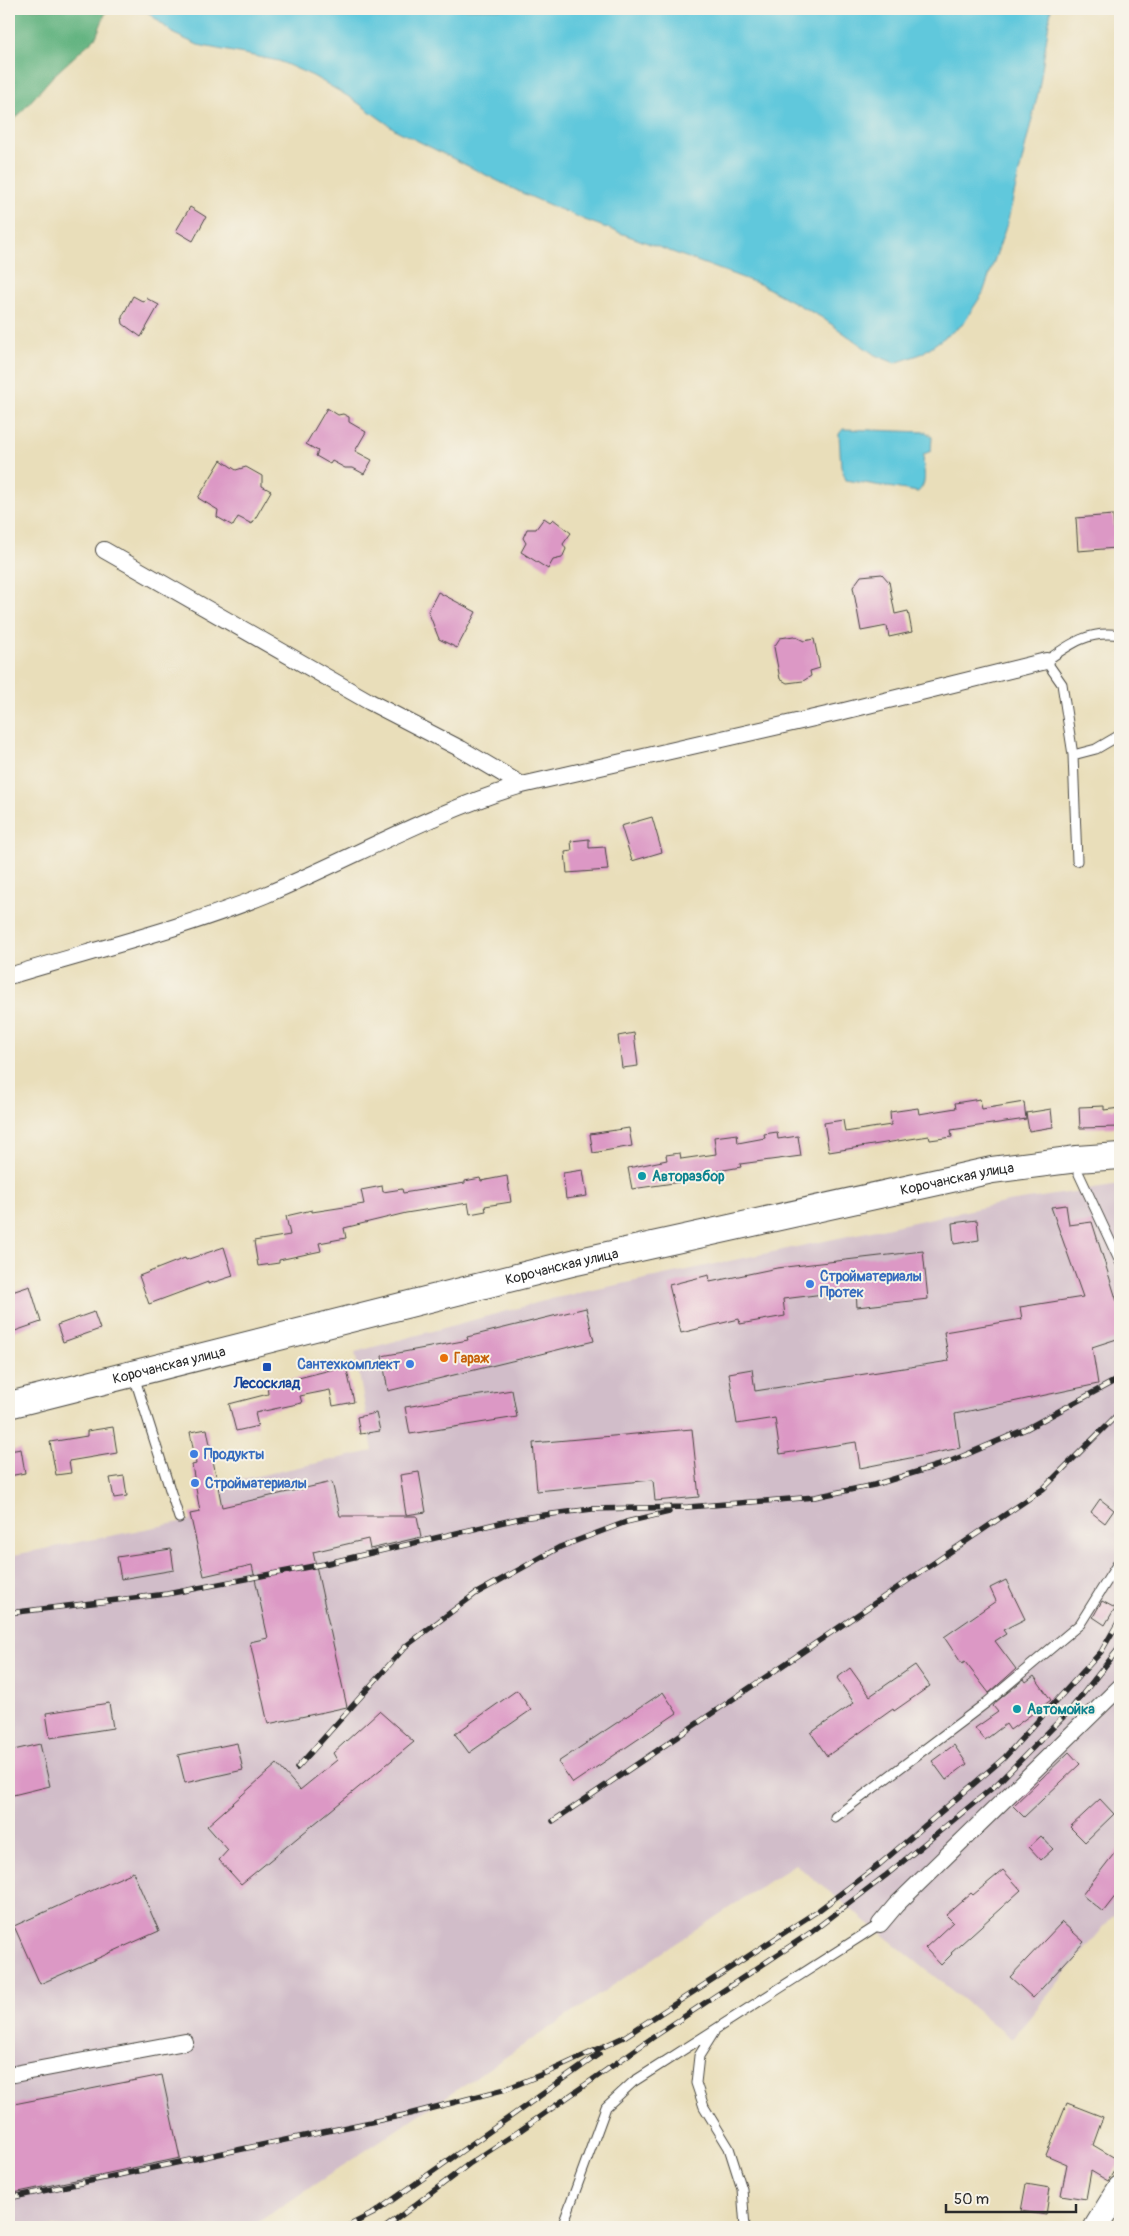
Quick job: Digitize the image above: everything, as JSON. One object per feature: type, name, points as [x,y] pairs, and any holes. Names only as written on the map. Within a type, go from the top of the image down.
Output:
[{"type":"main road","name":"Корочанская улица","points":[[9,1419],[135,1380],[603,1256],[992,1170],[1077,1159],[1120,1156]]},
{"type":"main road","name":"Корочанская улица","points":[[9,1405],[135,1380],[582,1275],[997,1185],[1080,1174],[1120,1172]]},
{"type":"street","points":[[104,550],[370,702],[461,749],[522,785]]},
{"type":"street","points":[[9,976],[190,924],[282,888],[350,858],[433,817],[489,795],[522,785],[840,712],[1046,661]]},
{"type":"street","points":[[880,1924],[896,1905],[1120,1687]]},
{"type":"street","points":[[9,2076],[185,2042]]},
{"type":"street","points":[[1096,2227],[1120,2188]]},
{"type":"lane","points":[[1077,861],[1074,755],[1062,684],[1046,661],[1076,640],[1106,633],[1120,635]]},
{"type":"lane","points":[[1074,755],[1096,749],[1120,735]]},
{"type":"lane","points":[[1080,1174],[1120,1262]]},
{"type":"lane","points":[[135,1380],[179,1518]]},
{"type":"lane","points":[[835,1817],[986,1703],[1080,1624],[1120,1560]]},
{"type":"lane","points":[[562,2227],[606,2107],[633,2082],[880,1924]]},
{"type":"lane","points":[[716,2029],[699,2056],[696,2083],[704,2107],[729,2148],[742,2189],[745,2227]]},
{"type":"shaded area","points":[[1120,1185],[1120,1907],[1012,2039],[795,1864],[251,2227],[9,2227],[9,1556],[226,1513],[220,1484],[373,1451],[355,1352],[551,1299],[1008,1202]]},
{"type":"green space","points":[[9,9],[107,9],[96,37],[53,76],[9,126]]},
{"type":"water","points":[[144,9],[1051,9],[1039,89],[1007,224],[983,293],[962,325],[921,354],[895,363],[875,355],[821,317],[762,285],[585,220],[522,193],[396,130],[351,98],[313,76],[279,61],[198,45],[174,34]]},
{"type":"water","points":[[843,429],[926,432],[932,437],[931,451],[924,454],[924,483],[922,488],[918,492],[846,480],[841,467],[839,434]]},
{"type":"building","points":[[190,207],[206,217],[193,241],[176,231]]},
{"type":"building","points":[[133,296],[144,302],[146,298],[159,305],[141,337],[123,324],[122,317]]},
{"type":"building","points":[[327,408],[338,415],[343,414],[349,417],[349,422],[366,432],[355,451],[372,460],[364,474],[353,468],[345,468],[332,461],[330,464],[316,456],[318,451],[306,444]]},
{"type":"building","points":[[221,460],[236,470],[246,467],[262,476],[262,486],[271,491],[252,524],[238,517],[233,526],[217,517],[218,510],[198,498]]},
{"type":"building","points":[[1113,515],[1116,548],[1078,551],[1076,518]]},
{"type":"building","points":[[544,518],[550,522],[553,519],[571,533],[563,544],[566,549],[562,558],[553,560],[548,569],[521,552],[526,543],[523,538],[527,529],[536,529]]},
{"type":"building","points":[[882,574],[889,582],[895,614],[908,611],[912,632],[889,637],[887,626],[861,631],[853,587],[861,576]]},
{"type":"building","points":[[438,592],[476,612],[457,648],[439,639],[428,611]]},
{"type":"building","points":[[794,636],[804,641],[814,639],[820,668],[810,671],[811,676],[803,681],[787,683],[780,679],[774,647],[780,638]]},
{"type":"building","points":[[652,817],[662,852],[632,861],[621,826]]},
{"type":"building","points":[[589,839],[589,848],[605,847],[608,870],[567,873],[565,852],[572,851],[571,841]]},
{"type":"building","points":[[634,1033],[638,1066],[622,1068],[618,1036]]},
{"type":"building","points":[[980,1099],[982,1109],[1024,1102],[1026,1119],[951,1130],[952,1137],[930,1140],[929,1136],[829,1152],[824,1123],[843,1120],[845,1132],[891,1125],[890,1112],[918,1108],[919,1114],[956,1108],[955,1103]]},
{"type":"building","points":[[1104,1106],[1104,1110],[1120,1108],[1120,1127],[1080,1128],[1079,1107]]},
{"type":"building","points":[[1051,1109],[1053,1127],[1029,1131],[1026,1113]]},
{"type":"building","points":[[629,1128],[632,1146],[593,1153],[590,1134]]},
{"type":"building","points":[[777,1132],[778,1139],[798,1136],[801,1156],[740,1164],[741,1167],[700,1174],[701,1179],[632,1189],[628,1168],[667,1160],[666,1155],[680,1153],[681,1159],[716,1154],[714,1137],[737,1134],[738,1143],[765,1138],[764,1134]]},
{"type":"building","points":[[583,1170],[587,1196],[566,1199],[563,1173]]},
{"type":"building","points":[[507,1176],[511,1202],[485,1206],[486,1211],[470,1214],[468,1203],[406,1213],[344,1228],[346,1238],[319,1243],[321,1251],[279,1260],[279,1263],[258,1266],[254,1241],[290,1235],[286,1216],[312,1210],[312,1212],[364,1204],[361,1190],[382,1186],[383,1192],[402,1189],[403,1193],[465,1183],[465,1181],[480,1178],[481,1181]]},
{"type":"building","points":[[1066,1205],[1069,1225],[1092,1222],[1120,1311],[1120,1338],[1092,1347],[1098,1384],[955,1414],[960,1448],[860,1468],[856,1442],[780,1454],[775,1418],[737,1424],[729,1373],[752,1369],[755,1391],[949,1361],[944,1332],[1022,1319],[1020,1307],[1083,1297],[1051,1207]]},
{"type":"building","points":[[977,1220],[979,1240],[954,1244],[952,1223]]},
{"type":"building","points":[[224,1247],[233,1276],[208,1284],[208,1282],[149,1304],[139,1276],[185,1258],[186,1260]]},
{"type":"building","points":[[923,1251],[928,1299],[857,1307],[856,1290],[783,1299],[785,1316],[740,1324],[739,1319],[681,1333],[669,1285],[709,1275],[710,1282],[777,1268]]},
{"type":"building","points":[[30,1286],[41,1322],[9,1333],[9,1293]]},
{"type":"building","points":[[586,1308],[594,1341],[388,1391],[382,1356],[468,1340],[467,1337]]},
{"type":"building","points":[[94,1312],[100,1329],[63,1342],[57,1325]]},
{"type":"building","points":[[346,1366],[354,1402],[333,1406],[330,1390],[300,1396],[302,1403],[255,1413],[258,1426],[236,1431],[229,1404],[268,1394],[267,1386]]},
{"type":"building","points":[[512,1390],[517,1417],[410,1434],[405,1407]]},
{"type":"building","points":[[376,1413],[380,1431],[360,1434],[357,1417]]},
{"type":"building","points":[[113,1427],[117,1453],[69,1461],[71,1473],[56,1475],[50,1442],[87,1436],[87,1431]]},
{"type":"building","points":[[207,1429],[222,1507],[332,1482],[340,1516],[417,1516],[421,1537],[370,1549],[368,1539],[313,1552],[347,1707],[268,1724],[250,1642],[268,1638],[252,1565],[204,1576],[190,1514],[200,1512],[192,1465],[196,1464],[190,1432]]},
{"type":"building","points":[[692,1429],[699,1497],[655,1501],[653,1480],[537,1491],[533,1443]]},
{"type":"building","points":[[21,1449],[25,1473],[9,1476],[9,1451]]},
{"type":"building","points":[[419,1472],[426,1512],[406,1515],[400,1475]]},
{"type":"building","points":[[124,1476],[127,1496],[114,1498],[110,1478]]},
{"type":"building","points":[[1100,1499],[1114,1510],[1105,1523],[1091,1512]]},
{"type":"building","points":[[171,1549],[174,1570],[121,1579],[117,1557]]},
{"type":"building","points":[[1006,1580],[1025,1619],[1003,1630],[1006,1634],[995,1641],[1016,1669],[989,1693],[965,1662],[962,1664],[944,1637],[996,1601],[990,1588]]},
{"type":"building","points":[[1102,1601],[1115,1608],[1105,1625],[1093,1617]]},
{"type":"building","points":[[915,1665],[930,1686],[894,1711],[893,1709],[827,1756],[811,1733],[854,1703],[837,1678],[850,1668],[870,1696]]},
{"type":"building","name":"Автомойка","points":[[1034,1676],[1051,1700],[1010,1730],[1006,1724],[985,1740],[975,1728],[998,1712],[993,1706],[996,1702],[1024,1679],[1026,1682]]},
{"type":"building","points":[[517,1690],[531,1710],[469,1753],[455,1734]]},
{"type":"building","points":[[663,1692],[677,1713],[573,1783],[558,1762]]},
{"type":"building","points":[[109,1703],[113,1728],[50,1738],[46,1713]]},
{"type":"building","points":[[379,1711],[414,1742],[241,1884],[219,1860],[228,1850],[207,1826],[277,1764],[300,1790],[337,1760],[333,1753]]},
{"type":"building","points":[[237,1743],[243,1770],[185,1783],[178,1755]]},
{"type":"building","points":[[40,1744],[50,1786],[9,1796],[9,1751]]},
{"type":"building","points":[[954,1745],[967,1764],[946,1780],[932,1761]]},
{"type":"building","points":[[1069,1752],[1080,1764],[1024,1817],[1013,1806]]},
{"type":"building","points":[[1100,1799],[1114,1814],[1085,1842],[1070,1827]]},
{"type":"building","points":[[1041,1836],[1053,1849],[1041,1860],[1029,1847]]},
{"type":"building","points":[[1120,1846],[1120,1890],[1103,1912],[1082,1895]]},
{"type":"building","points":[[1003,1870],[1021,1890],[951,1953],[941,1965],[925,1948],[953,1922],[946,1915],[971,1893],[973,1895]]},
{"type":"building","points":[[133,1872],[159,1931],[40,1984],[14,1926]]},
{"type":"building","points":[[1062,1922],[1084,1942],[1033,1998],[1010,1977]]},
{"type":"building","points":[[162,2075],[180,2158],[9,2194],[9,2105]]},
{"type":"building","points":[[1067,2103],[1103,2117],[1093,2145],[1120,2161],[1108,2181],[1091,2171],[1086,2199],[1061,2195],[1067,2164],[1046,2155]]},
{"type":"building","points":[[1026,2184],[1050,2188],[1046,2215],[1021,2211]]},
{"type":"railway","points":[[9,1613],[167,1594],[324,1564],[521,1518],[592,1509],[688,1507],[815,1497],[874,1485],[949,1462],[1026,1429],[1120,1378]]},
{"type":"railway","points":[[553,1821],[1043,1489],[1120,1412]]},
{"type":"railway","points":[[297,1768],[406,1646],[475,1594],[560,1547],[626,1522],[669,1512]]},
{"type":"railway","points":[[9,2198],[409,2114],[506,2089],[624,2037],[819,1910],[880,1864],[1004,1758],[1101,1652],[1120,1619]]},
{"type":"railway","points":[[386,2227],[469,2164],[652,2038],[810,1933],[885,1876],[997,1784],[1071,1709],[1120,1647]]},
{"type":"railway","points":[[346,2227],[374,2213],[599,2054]]},
{"type":"place","name":"Авторазбор","points":[[642,1176]]},
{"type":"place","name":"Стройматериалы Протек","points":[[810,1284]]},
{"type":"place","name":"Гараж","points":[[444,1358]]},
{"type":"place","name":"Сантехкомплект","points":[[410,1364]]},
{"type":"place","name":"Лесосклад","points":[[267,1367]]},
{"type":"place","name":"Продукты","points":[[194,1454]]},
{"type":"place","name":"Стройматериалы","points":[[195,1483]]},
{"type":"place","name":"Автомойка","points":[[1017,1709]]}]
